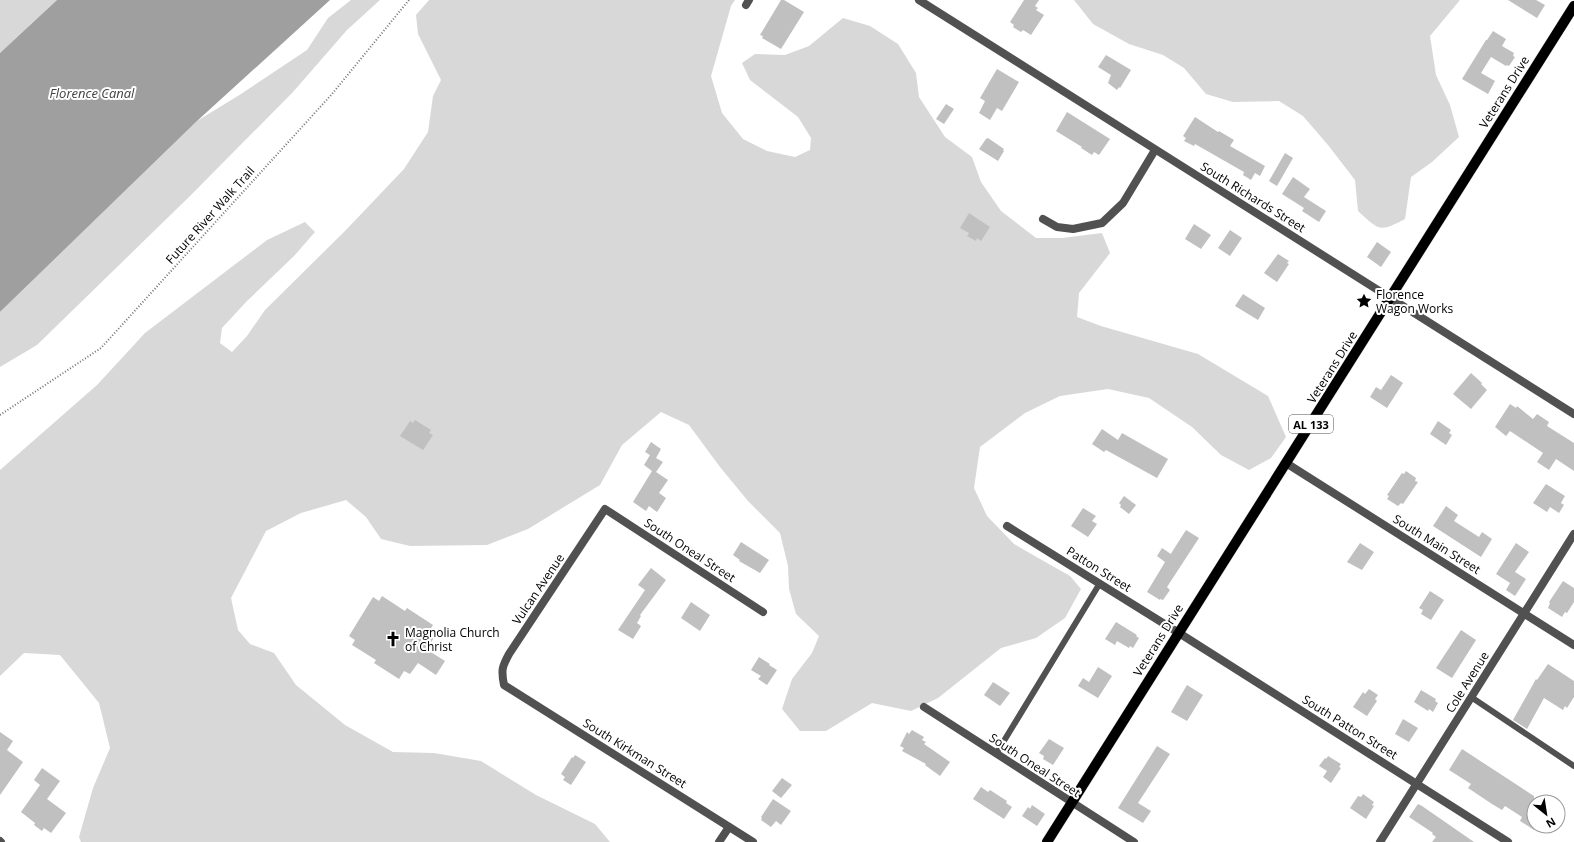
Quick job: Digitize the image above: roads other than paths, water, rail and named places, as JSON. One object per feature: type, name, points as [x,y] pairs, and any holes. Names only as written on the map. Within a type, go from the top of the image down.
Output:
[{"type":"main road","name":"Veterans Drive","points":[[1047,842],[1574,6]]},
{"type":"street","name":"South Richards Street","points":[[919,0],[1574,414]]},
{"type":"street","points":[[1043,219],[1057,227],[1073,229],[1102,223],[1123,203],[1156,150]]},
{"type":"street","name":"South Main Street","points":[[1286,463],[1574,645]]},
{"type":"street","name":"South Oneal Street","points":[[605,509],[763,612]]},
{"type":"street","name":"Vulcan Avenue","points":[[504,685],[502,666],[605,509]]},
{"type":"street","name":"Patton Street","points":[[1007,526],[1179,633]]},
{"type":"street","name":"Cole Avenue","points":[[1380,842],[1574,534]]},
{"type":"street","name":"South Patton Street","points":[[1179,633],[1508,842]]},
{"type":"street","name":"South Kirkman Street","points":[[504,685],[753,842]]},
{"type":"street","name":"South Oneal Street","points":[[924,708],[1134,842]]},
{"type":"street","points":[[719,842],[729,827]]},
{"type":"lane","points":[[996,754],[1100,583]]},
{"type":"lane","points":[[1471,697],[1574,766]]},
{"type":"water","name":"Florence Canal","points":[[57,0],[330,0],[197,121],[0,312],[0,53]]},
{"type":"place","name":"Florence Wagon Works","points":[[1364,301]]},
{"type":"place","name":"Magnolia Church of Christ","points":[[393,639]]}]
